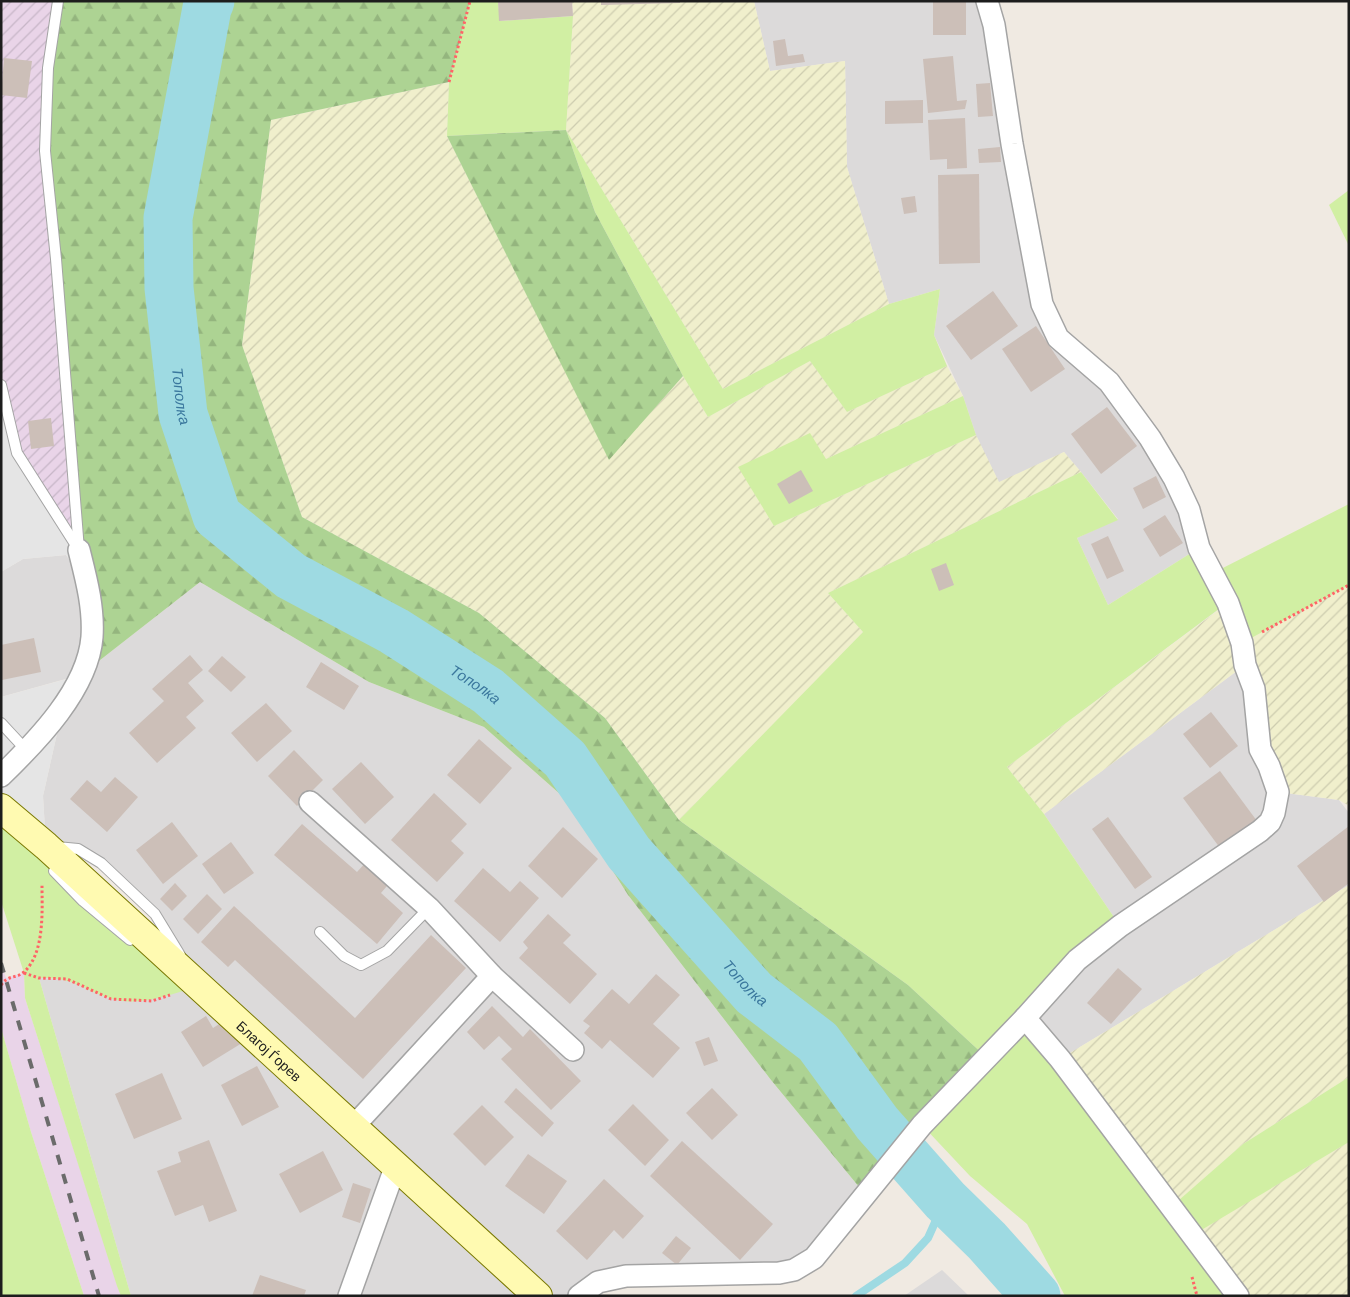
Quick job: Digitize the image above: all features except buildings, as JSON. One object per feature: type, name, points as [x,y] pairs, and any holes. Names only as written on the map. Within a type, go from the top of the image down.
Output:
[{"type":"main road","name":"Благој Ѓорев","points":[[1,808],[45,855],[199,986],[538,1296]]},
{"type":"street","points":[[579,1296],[598,1282],[626,1276],[779,1273],[794,1270],[814,1258],[864,1193],[922,1125],[1026,1018],[1077,960],[1106,937],[1260,831],[1270,822],[1274,813],[1278,792],[1269,766],[1260,749],[1254,689],[1245,665],[1242,643],[1228,603],[1198,548],[1189,510],[1174,478],[1150,438],[1109,382],[1058,338],[1048,321],[1042,304],[1012,144],[994,25],[987,1]]},
{"type":"street","points":[[1,776],[27,751],[63,708],[81,675],[92,638],[89,588],[79,550]]},
{"type":"street","points":[[310,802],[429,908],[492,976],[573,1050]]},
{"type":"street","points":[[353,1128],[492,976]]},
{"type":"street","points":[[1026,1018],[1060,1059],[1238,1296]]},
{"type":"street","points":[[349,1296],[396,1165]]},
{"type":"lane","points":[[58,1],[48,68],[45,151],[56,259],[79,550]]},
{"type":"lane","points":[[1,385],[17,453],[79,550]]},
{"type":"lane","points":[[1,723],[27,751]]},
{"type":"lane","points":[[1,812],[45,855],[83,901],[139,947],[199,986]]},
{"type":"lane","points":[[320,932],[344,956],[361,965],[388,951],[429,908]]},
{"type":"path","points":[[449,82],[470,1]]},
{"type":"path","points":[[1242,643],[1349,585]]},
{"type":"path","points":[[24,973],[35,954],[43,922],[42,885],[45,855]]},
{"type":"path","points":[[1,985],[6,978],[24,973],[39,978],[66,979],[111,998],[152,1001],[199,986]]},
{"type":"shaded area","points":[[1,1],[58,1],[79,550],[17,453],[1,385]]},
{"type":"shaded area","points":[[754,1],[987,1],[1042,304],[1150,438],[1199,548],[1108,605],[1077,538],[1118,519],[1064,452],[999,483],[976,435],[963,396],[934,335],[940,289],[889,304],[847,167],[845,61],[770,71]]},
{"type":"shaded area","points":[[1,400],[17,453],[79,550],[89,588],[66,555],[23,559],[1,572]]},
{"type":"shaded area","points":[[66,555],[89,588],[81,675],[200,582],[369,682],[484,727],[569,802],[628,895],[771,1080],[864,1193],[794,1270],[658,1274],[579,1296],[131,1296],[39,978],[67,979],[111,999],[199,986],[155,914],[78,849],[46,846],[43,796],[63,707],[80,675],[1,697],[1,572],[23,559]]},
{"type":"shaded area","points":[[1245,665],[1278,792],[1339,800],[1349,813],[1349,885],[1060,1059],[1026,1018],[1120,926],[1044,814]]},
{"type":"shaded area","points":[[81,675],[63,707],[43,796],[46,846],[1,808],[1,697]]},
{"type":"shaded area","points":[[1,963],[6,978],[24,973],[25,998],[121,1296],[84,1296],[31,1132],[1,1028]]},
{"type":"shaded area","points":[[942,1270],[969,1296],[904,1296]]},
{"type":"green space","points":[[63,1],[470,1],[449,82],[271,120],[242,345],[302,517],[479,613],[605,718],[679,820],[908,985],[986,1057],[864,1193],[771,1080],[628,895],[569,802],[484,727],[369,682],[200,582],[81,675],[92,638],[79,550],[45,151],[55,6]]},
{"type":"green space","points":[[470,1],[498,1],[500,21],[573,16],[566,130],[447,136],[449,82]]},
{"type":"green space","points":[[572,1],[754,1],[770,71],[845,61],[847,167],[889,304],[723,389],[566,130],[573,16]]},
{"type":"green space","points":[[449,82],[447,136],[609,459],[683,376],[708,417],[810,361],[847,412],[947,366],[963,396],[826,459],[739,467],[774,526],[976,435],[999,482],[1064,452],[1081,472],[828,593],[863,632],[679,820],[605,718],[479,613],[302,517],[242,345],[271,120]]},
{"type":"green space","points":[[566,130],[723,389],[889,304],[940,289],[934,335],[947,366],[847,412],[810,361],[708,417],[683,376],[595,212]]},
{"type":"green space","points":[[566,130],[595,212],[683,376],[609,460],[447,136]]},
{"type":"green space","points":[[1349,190],[1349,246],[1329,205]]},
{"type":"green space","points":[[963,396],[976,435],[774,526],[738,467],[810,433],[826,459]]},
{"type":"green space","points":[[1081,472],[1118,520],[1077,538],[1108,605],[1199,548],[1213,573],[1349,504],[1349,585],[1242,643],[1227,603],[1007,767],[1044,814],[1120,926],[1026,1018],[1171,1207],[1243,1144],[1349,1077],[1349,1142],[1193,1235],[1238,1296],[1065,1296],[1027,1224],[970,1176],[922,1125],[986,1057],[908,985],[679,820],[863,632],[828,593]]},
{"type":"green space","points":[[1349,585],[1349,806],[1339,800],[1278,792],[1245,665],[1044,814],[1007,767],[1228,603],[1242,642]]},
{"type":"green space","points":[[1,823],[199,986],[155,999],[120,1001],[68,981],[39,978],[131,1296],[121,1296],[117,1286],[25,998],[24,973],[1,901]]},
{"type":"green space","points":[[1349,885],[1349,1077],[1243,1144],[1171,1207],[1060,1059]]},
{"type":"green space","points":[[1,1028],[31,1132],[84,1296],[1,1296]]},
{"type":"green space","points":[[1349,1142],[1349,1296],[1238,1296],[1192,1235]]},
{"type":"waterway","name":"Тополка","points":[[210,1],[207,8],[168,218],[169,288],[183,414],[217,516],[291,576],[394,631],[488,691],[565,759],[629,853],[754,993],[818,1042],[877,1123],[945,1200],[987,1241],[1036,1296]]},
{"type":"waterway","points":[[856,1296],[905,1263],[928,1238],[945,1200]]},
{"type":"railway","points":[[1,963],[99,1296]]}]
